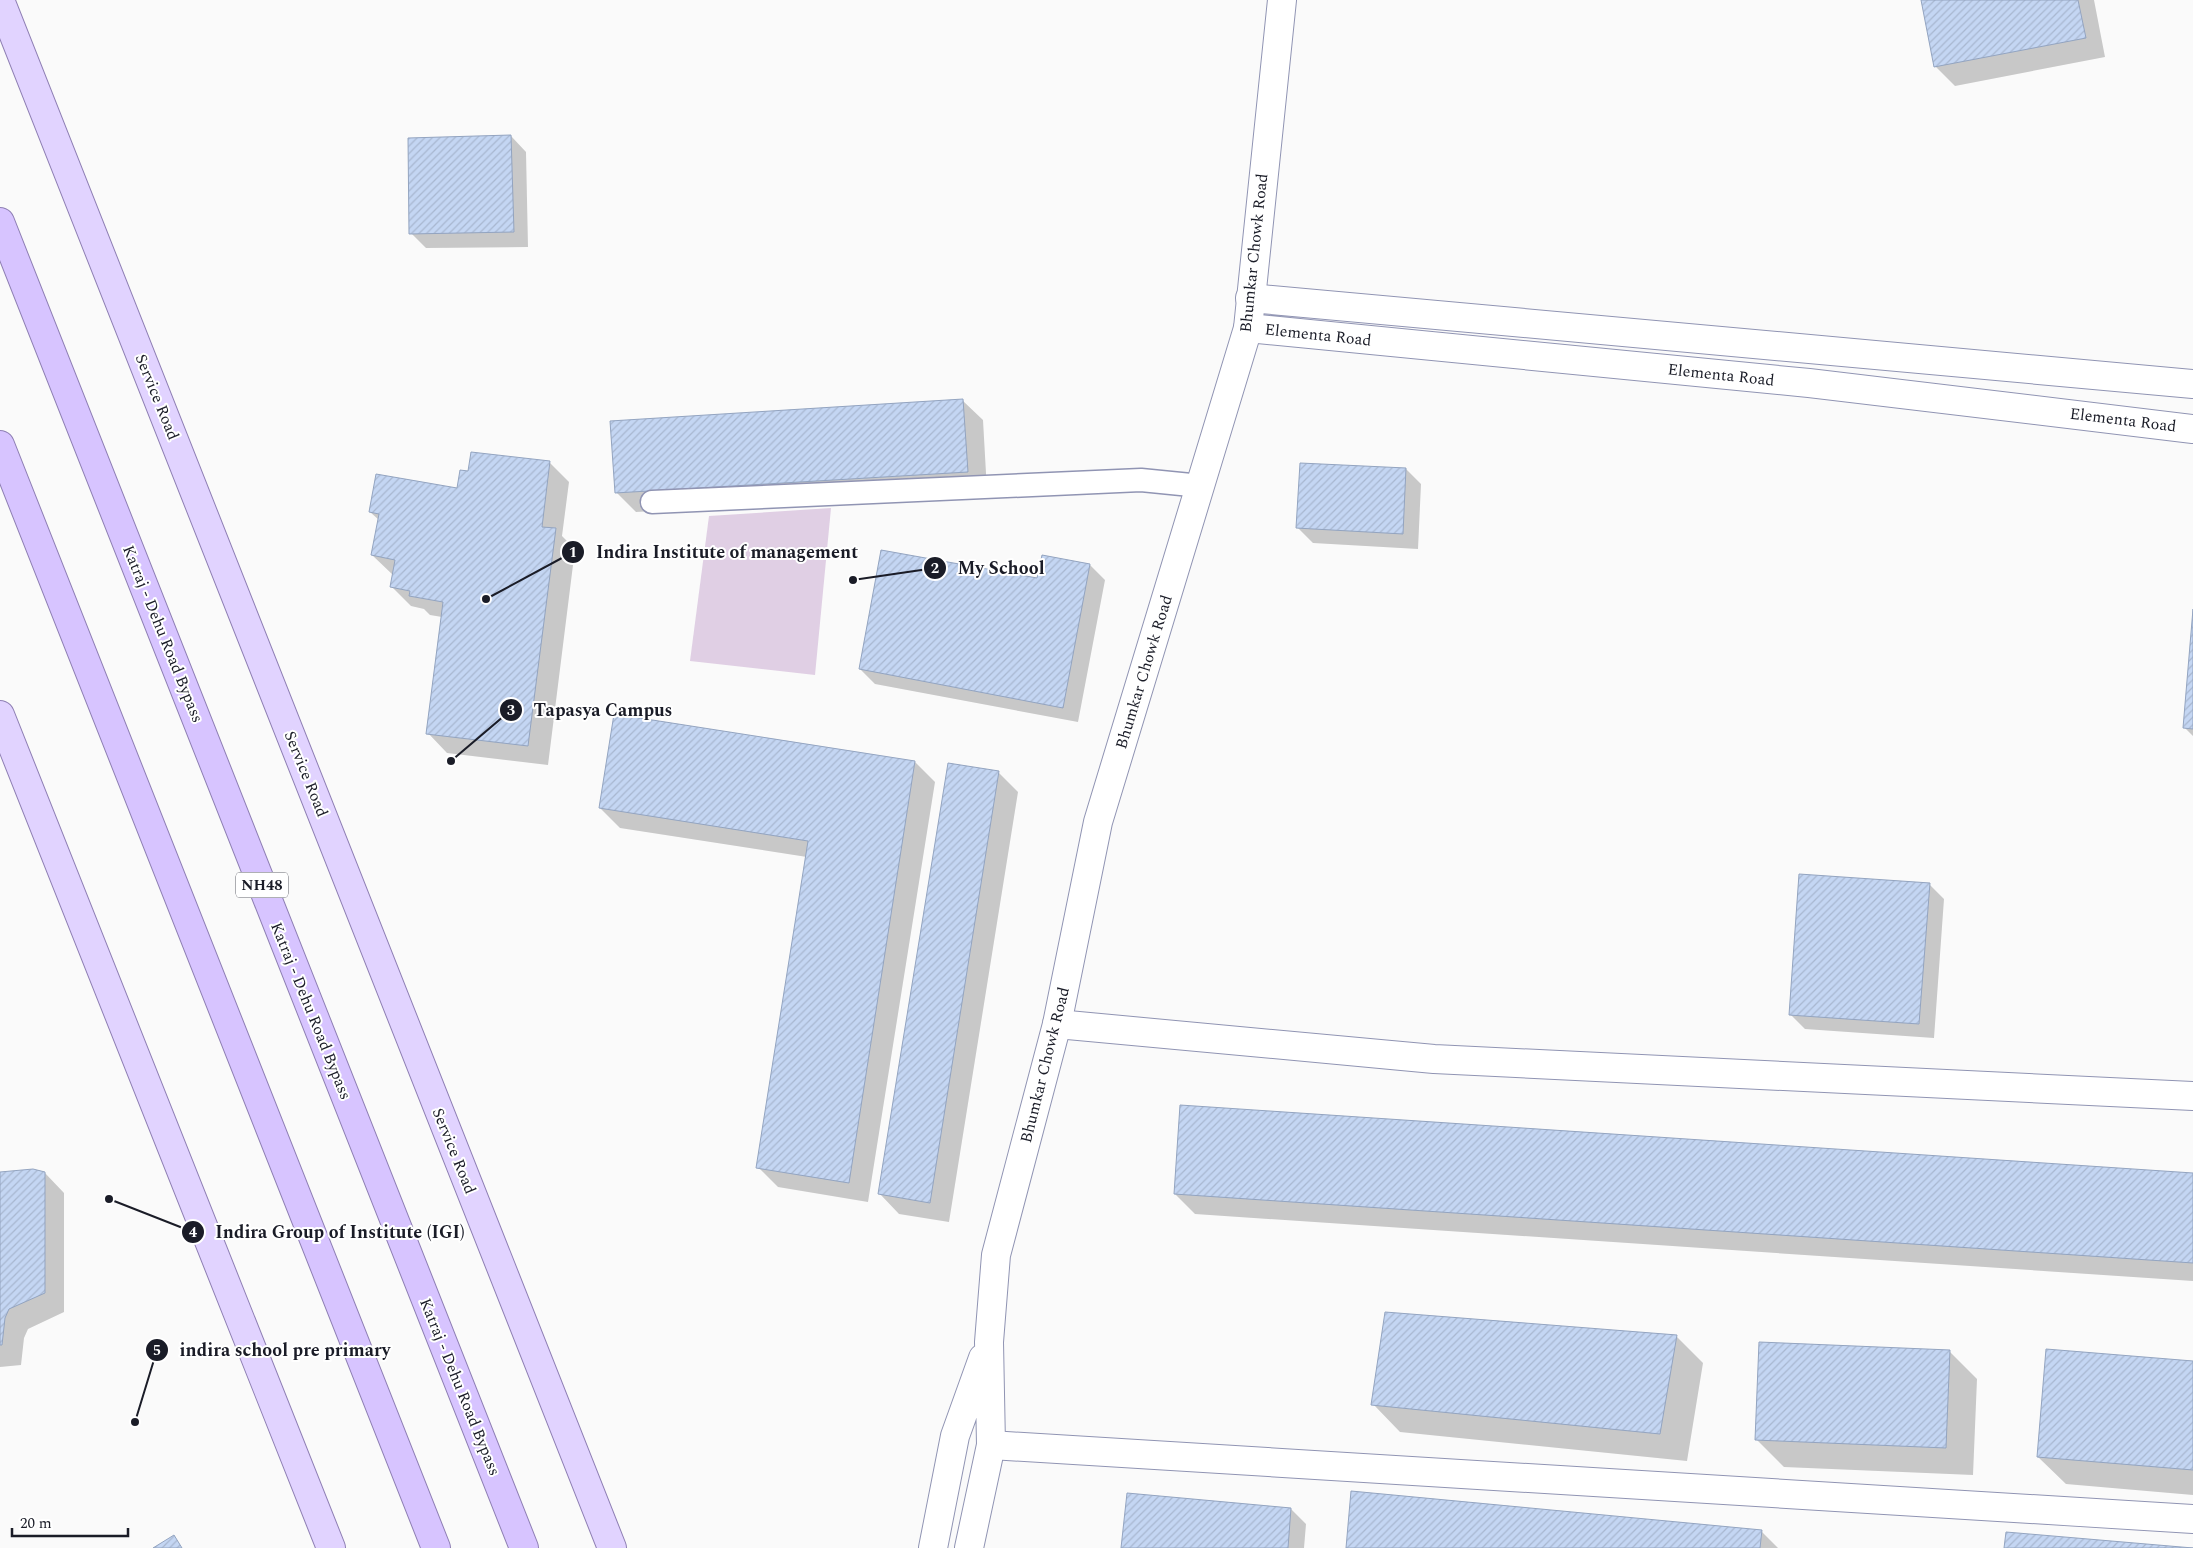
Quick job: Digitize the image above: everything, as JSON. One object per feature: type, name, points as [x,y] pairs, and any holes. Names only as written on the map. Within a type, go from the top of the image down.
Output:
[{"type":"highway","name":"Katraj - Dehu Road Bypass","points":[[0,222],[524,1548]]},
{"type":"highway","points":[[0,445],[436,1548]]},
{"type":"main road","name":"Service Road","points":[[0,0],[612,1548]]},
{"type":"main road","points":[[0,715],[331,1548]]},
{"type":"street","name":"Bhumkar Chowk Road","points":[[969,1548],[991,1445],[989,1342],[996,1255],[1057,1024],[1098,822],[1248,328],[1282,0]]},
{"type":"street","name":"Elementa Road","points":[[1250,298],[2193,384]]},
{"type":"street","points":[[1532,356],[1534,324]]},
{"type":"street","name":"Elementa Road","points":[[1248,328],[1808,384],[2193,429]]},
{"type":"street","points":[[1057,1024],[1434,1059],[2193,1096]]},
{"type":"street","name":"Bhumkar Chowk Road","points":[[932,1548],[955,1436],[989,1342]]},
{"type":"street","points":[[991,1445],[2193,1519]]},
{"type":"lane","points":[[652,502],[1140,480],[1200,486]]},
{"type":"shaded area","points":[[831,508],[815,675],[690,661],[709,516]]},
{"type":"building","points":[[1921,0],[2078,0],[2086,38],[1934,67]]},
{"type":"building","points":[[511,135],[514,232],[409,234],[408,138]]},
{"type":"building","points":[[963,399],[968,472],[615,493],[610,421]]},
{"type":"building","points":[[471,452],[550,461],[542,527],[556,528],[528,746],[426,734],[443,602],[409,596],[410,591],[390,587],[395,560],[371,555],[379,514],[369,512],[376,474],[457,488],[460,470],[468,471]]},
{"type":"building","points":[[1300,463],[1406,468],[1403,534],[1296,528]]},
{"type":"building","points":[[881,550],[1037,578],[1042,555],[1090,564],[1063,708],[859,669]]},
{"type":"building","points":[[2193,609],[2193,729],[2183,728]]},
{"type":"building","points":[[614,714],[915,761],[849,1183],[756,1168],[808,841],[599,808]]},
{"type":"building","points":[[948,763],[999,771],[930,1203],[878,1194]]},
{"type":"building","points":[[1799,874],[1930,883],[1919,1024],[1789,1015]]},
{"type":"building","points":[[1180,1105],[2193,1173],[2193,1263],[1174,1194]]},
{"type":"building","points":[[33,1169],[45,1172],[45,1293],[9,1309],[5,1318],[2,1345],[0,1345],[0,1172]]},
{"type":"building","points":[[1385,1312],[1677,1335],[1660,1434],[1371,1405]]},
{"type":"building","points":[[1759,1342],[1950,1350],[1946,1448],[1755,1440]]},
{"type":"building","points":[[2046,1349],[2193,1361],[2193,1470],[2037,1457]]},
{"type":"building","points":[[1351,1491],[1762,1530],[1760,1548],[1346,1548]]},
{"type":"building","points":[[1127,1493],[1291,1508],[1288,1548],[1121,1548]]},
{"type":"building","points":[[2006,1532],[2193,1548],[2004,1548]]},
{"type":"building","points":[[174,1535],[182,1548],[153,1548]]},
{"type":"place","name":"My School","points":[[853,580]]},
{"type":"place","name":"Indira Institute of management","points":[[486,599]]},
{"type":"place","name":"Tapasya Campus","points":[[451,761]]},
{"type":"place","name":"Indira Group of Institute (IGI)","points":[[109,1199]]},
{"type":"place","name":"indira school pre primary","points":[[135,1422]]}]
